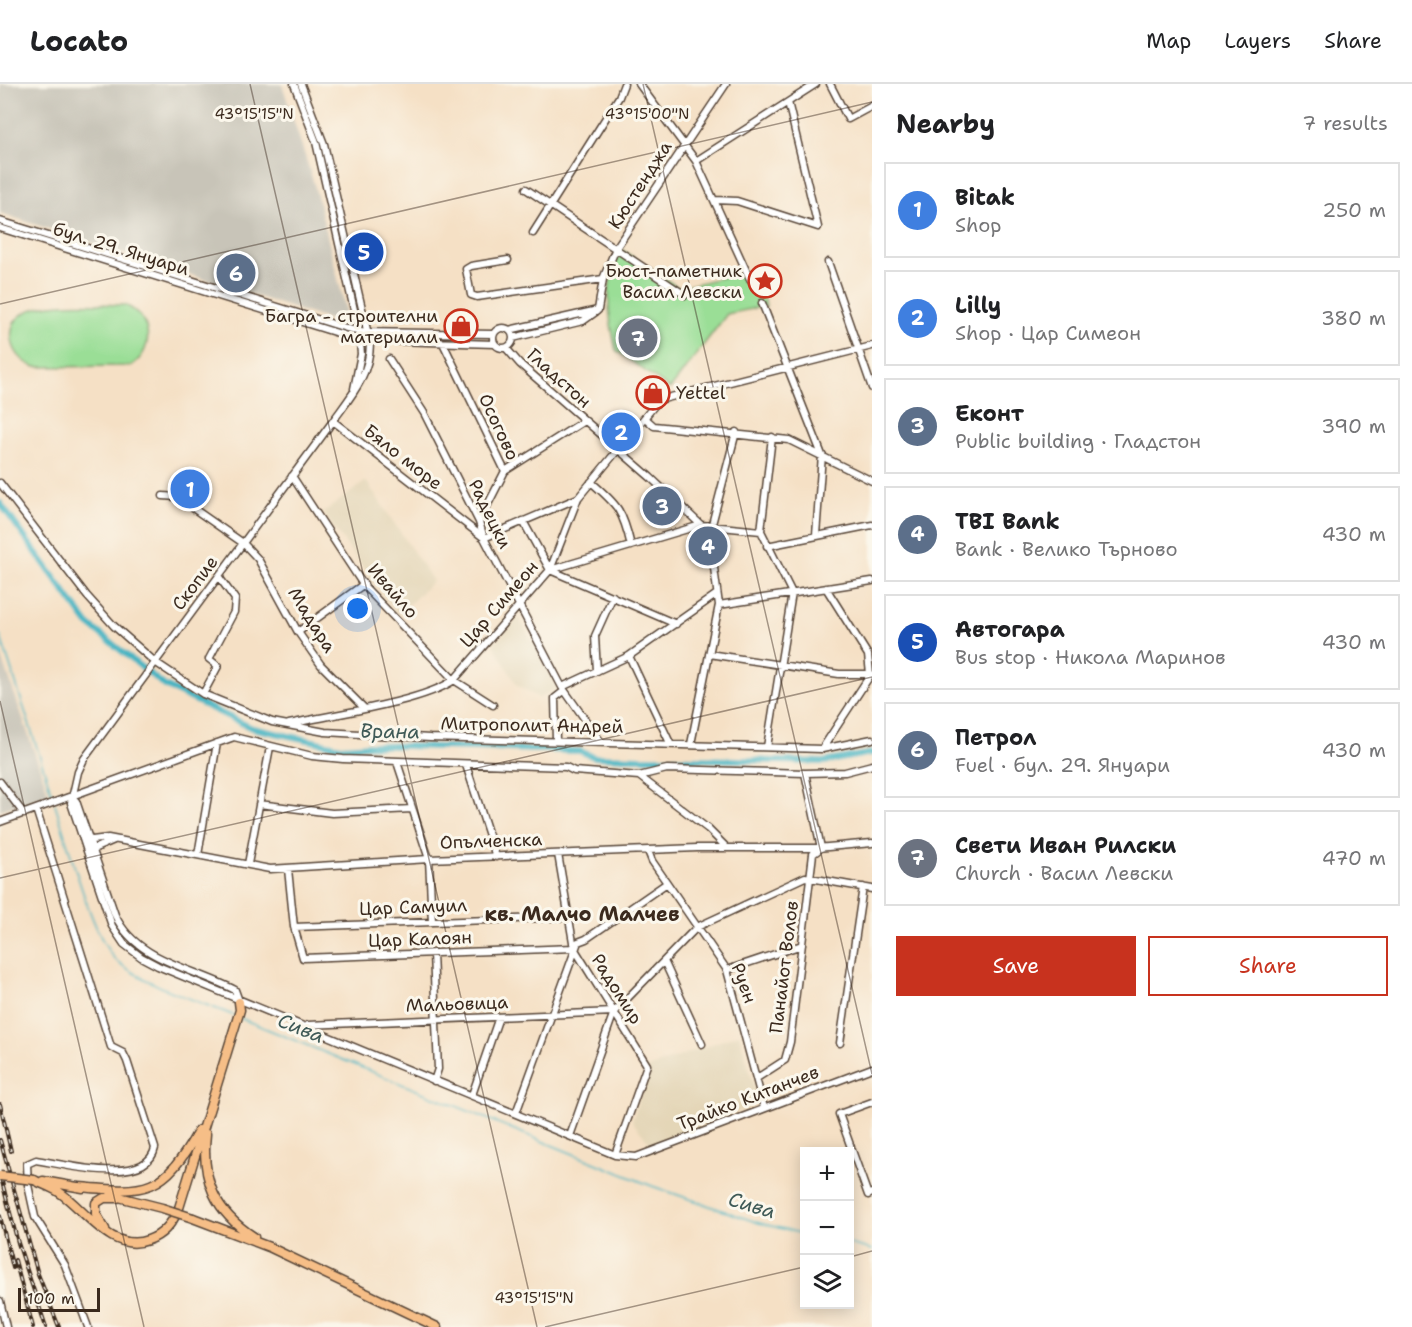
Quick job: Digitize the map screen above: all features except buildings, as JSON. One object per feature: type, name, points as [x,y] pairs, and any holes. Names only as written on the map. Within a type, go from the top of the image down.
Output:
[{"type":"main road","points":[[34,1180],[59,1192],[109,1234],[129,1243],[144,1242],[157,1236],[169,1224],[179,1208],[239,1006]]},
{"type":"main road","points":[[79,1187],[129,1191],[154,1183],[175,1167],[208,1114]]},
{"type":"main road","points":[[208,1114],[204,1156],[205,1173],[212,1194],[232,1221],[269,1247]]},
{"type":"main road","points":[[0,1176],[79,1187],[123,1197],[193,1218],[269,1247],[437,1327]]},
{"type":"main road","points":[[109,1234],[96,1214],[96,1203],[104,1198],[123,1197]]},
{"type":"street","name":"Скопие","points":[[294,84],[316,142],[359,332],[360,363],[354,392]]},
{"type":"street","points":[[301,84],[324,144],[370,343]]},
{"type":"street","points":[[533,233],[619,97],[624,84]]},
{"type":"street","points":[[639,84],[683,147],[696,161],[750,279]]},
{"type":"street","name":"Кюстенджа","points":[[598,310],[603,279],[616,249],[726,84]]},
{"type":"street","points":[[696,161],[814,84]]},
{"type":"street","points":[[830,84],[848,119],[872,106]]},
{"type":"street","points":[[715,200],[737,201],[818,227],[788,102]]},
{"type":"street","points":[[526,189],[685,295]]},
{"type":"street","name":"бул. 29. Януари","points":[[0,221],[359,332],[494,334]]},
{"type":"street","name":"бул. 29. Януари","points":[[0,228],[370,343],[495,344]]},
{"type":"street","points":[[508,260],[471,266],[466,269],[471,295],[477,297],[603,279]]},
{"type":"street","points":[[828,262],[872,388]]},
{"type":"street","points":[[762,303],[822,455],[816,535]]},
{"type":"street","points":[[598,310],[587,320],[513,338],[506,348],[495,344],[494,334],[502,328],[509,330],[598,310]]},
{"type":"street","points":[[345,328],[354,312]]},
{"type":"street","points":[[509,330],[513,338]]},
{"type":"street","name":"Скопие","points":[[72,797],[84,759],[354,392],[367,369],[370,343]]},
{"type":"street","name":"Осогово","points":[[443,343],[506,471],[479,522]]},
{"type":"street","points":[[789,369],[872,346]]},
{"type":"street","name":"Гладстон","points":[[506,348],[520,364],[701,525]]},
{"type":"street","name":"Радецки","points":[[389,359],[424,413],[479,522],[484,538],[563,689],[601,742]]},
{"type":"street","name":"Цар Симеон","points":[[285,725],[421,694],[445,686],[454,680],[550,570],[578,498],[659,400],[789,369]]},
{"type":"street","points":[[645,418],[654,426],[736,432],[789,440],[872,481]]},
{"type":"street","points":[[506,471],[584,421]]},
{"type":"street","name":"Бяло море","points":[[333,422],[484,538]]},
{"type":"street","points":[[691,744],[719,605],[711,528],[736,432]]},
{"type":"street","points":[[767,747],[782,667],[792,593],[761,531],[772,437]]},
{"type":"street","name":"Ивайло","points":[[292,476],[364,584],[454,680],[492,705]]},
{"type":"street","points":[[591,482],[613,501],[624,517],[631,546]]},
{"type":"street","name":"Митрополит Андрей","points":[[0,483],[87,596],[114,626],[154,664],[203,694],[285,725],[337,733],[822,749],[872,739]]},
{"type":"street","name":"Мадара","points":[[163,496],[177,497],[243,543],[258,559],[298,632],[321,665],[363,707]]},
{"type":"street","points":[[484,538],[578,498]]},
{"type":"street","points":[[523,521],[550,570],[676,624]]},
{"type":"street","points":[[550,570],[701,525],[711,528],[761,531]]},
{"type":"street","points":[[767,546],[872,525]]},
{"type":"street","points":[[203,694],[218,666],[209,660],[234,612],[235,599],[219,577]]},
{"type":"street","points":[[719,605],[872,581]]},
{"type":"street","points":[[298,632],[364,584]]},
{"type":"street","points":[[822,749],[871,674],[868,655],[826,588]]},
{"type":"street","points":[[556,741],[555,698],[563,689],[629,656],[717,594]]},
{"type":"street","points":[[597,671],[595,636],[613,596]]},
{"type":"street","points":[[709,654],[782,667],[839,674],[871,674]]},
{"type":"street","points":[[629,656],[670,743]]},
{"type":"street","points":[[0,822],[234,737],[312,756],[396,762],[566,767],[574,771],[639,776],[667,769],[845,772],[872,765]]},
{"type":"street","points":[[198,855],[218,743]]},
{"type":"street","points":[[248,864],[270,747]]},
{"type":"street","points":[[396,762],[429,859],[432,922]]},
{"type":"street","points":[[466,765],[496,857]]},
{"type":"street","points":[[805,773],[821,848]]},
{"type":"street","points":[[639,776],[708,829],[726,848]]},
{"type":"street","points":[[0,783],[24,814]]},
{"type":"street","points":[[72,797],[76,801],[87,839],[115,915],[124,932],[146,951],[235,990],[239,1006],[302,1025],[615,1155]]},
{"type":"street","points":[[259,804],[332,813],[412,809]]},
{"type":"street","points":[[36,809],[111,1047],[123,1053],[127,1061],[155,1148],[150,1159],[144,1164],[122,1170],[99,1170],[36,1160],[27,1164],[28,1185],[35,1217],[65,1265],[88,1327]]},
{"type":"street","name":"Опълченска","points":[[87,839],[115,840],[270,869],[429,859],[726,848],[821,848],[872,843]]},
{"type":"street","points":[[91,850],[115,840]]},
{"type":"street","name":"Панайот Волов","points":[[757,1078],[775,1069],[788,1055],[813,854],[821,848]]},
{"type":"street","name":"Руен","points":[[648,851],[667,883],[727,970],[764,1108]]},
{"type":"street","name":"Радомир","points":[[558,854],[574,948],[647,1065],[615,1155]]},
{"type":"street","points":[[288,869],[294,927]]},
{"type":"street","points":[[570,1136],[614,1012],[697,927],[805,877],[872,889]]},
{"type":"street","points":[[516,1113],[574,948],[578,942],[586,939],[667,883]]},
{"type":"street","points":[[840,1043],[862,887]]},
{"type":"street","name":"Цар Самуил","points":[[294,927],[569,917]]},
{"type":"street","name":"Цар Калоян","points":[[294,927],[303,958],[574,948]]},
{"type":"street","points":[[727,970],[802,945]]},
{"type":"street","points":[[433,953],[438,1069],[434,1081]]},
{"type":"street","points":[[664,960],[702,1044]]},
{"type":"street","name":"Мальовица","points":[[302,1025],[614,1012]]},
{"type":"street","points":[[472,1095],[499,1017]]},
{"type":"street","name":"Трайко Китанчев","points":[[615,1155],[636,1157],[872,1068]]},
{"type":"street","points":[[872,1102],[839,1114],[868,1195],[872,1193]]},
{"type":"street","points":[[0,1301],[6,1327]]},
{"type":"shaded area","points":[[0,84],[282,84],[314,184],[346,311],[336,322],[0,213]]},
{"type":"shaded area","points":[[366,481],[433,581],[398,615],[323,513]]},
{"type":"shaded area","points":[[519,618],[557,688],[539,698],[517,685],[493,644]]},
{"type":"shaded area","points":[[0,652],[49,795],[0,810]]},
{"type":"shaded area","points":[[739,1034],[759,1104],[651,1145],[632,1121],[649,1068]]},
{"type":"green space","points":[[621,249],[679,288],[757,269],[766,306],[727,314],[670,389],[616,350],[609,311],[609,286],[615,261]]},
{"type":"green space","points":[[75,303],[125,305],[141,317],[148,334],[144,351],[131,366],[35,367],[20,356],[13,345],[13,325],[22,314],[37,308]]},
{"type":"waterway","name":"Врана","points":[[0,503],[88,624],[165,686],[252,728],[341,747],[372,745],[580,751],[594,757],[823,762],[872,753]]},
{"type":"waterway","name":"Сива","points":[[0,635],[54,800]]},
{"type":"waterway","name":"Сива","points":[[55,804],[90,912],[99,934],[118,962],[158,986],[235,1016]]},
{"type":"waterway","name":"Сива","points":[[240,1018],[652,1186],[759,1223],[800,1233]]},
{"type":"waterway","name":"Сива","points":[[854,1245],[872,1250]]},
{"type":"railway","points":[[0,1104],[11,1151]]},
{"type":"railway","points":[[0,1140],[38,1274],[59,1327]]},
{"type":"railway","points":[[1,1178],[18,1243],[46,1327]]},
{"type":"railway","points":[[0,1216],[13,1268]]},
{"type":"railway","points":[[15,1260],[33,1327]]},
{"type":"place","name":"Автогара","points":[[364,252]]},
{"type":"place","name":"Петрол","points":[[236,273]]},
{"type":"place","name":"Бюст-паметник Васил Левски","points":[[765,281]]},
{"type":"place","name":"Багра - строителни материали","points":[[461,326]]},
{"type":"place","name":"Свети Иван Рилски","points":[[638,338]]},
{"type":"place","name":"Yettel","points":[[653,393]]},
{"type":"place","name":"Lilly","points":[[621,432]]},
{"type":"place","name":"Bitak","points":[[190,489]]},
{"type":"place","name":"Еконт","points":[[662,506]]},
{"type":"place","name":"TBI Bank","points":[[708,546]]},
{"type":"district","name":"кв. Малчо Малчев","points":[[582,914]]}]
